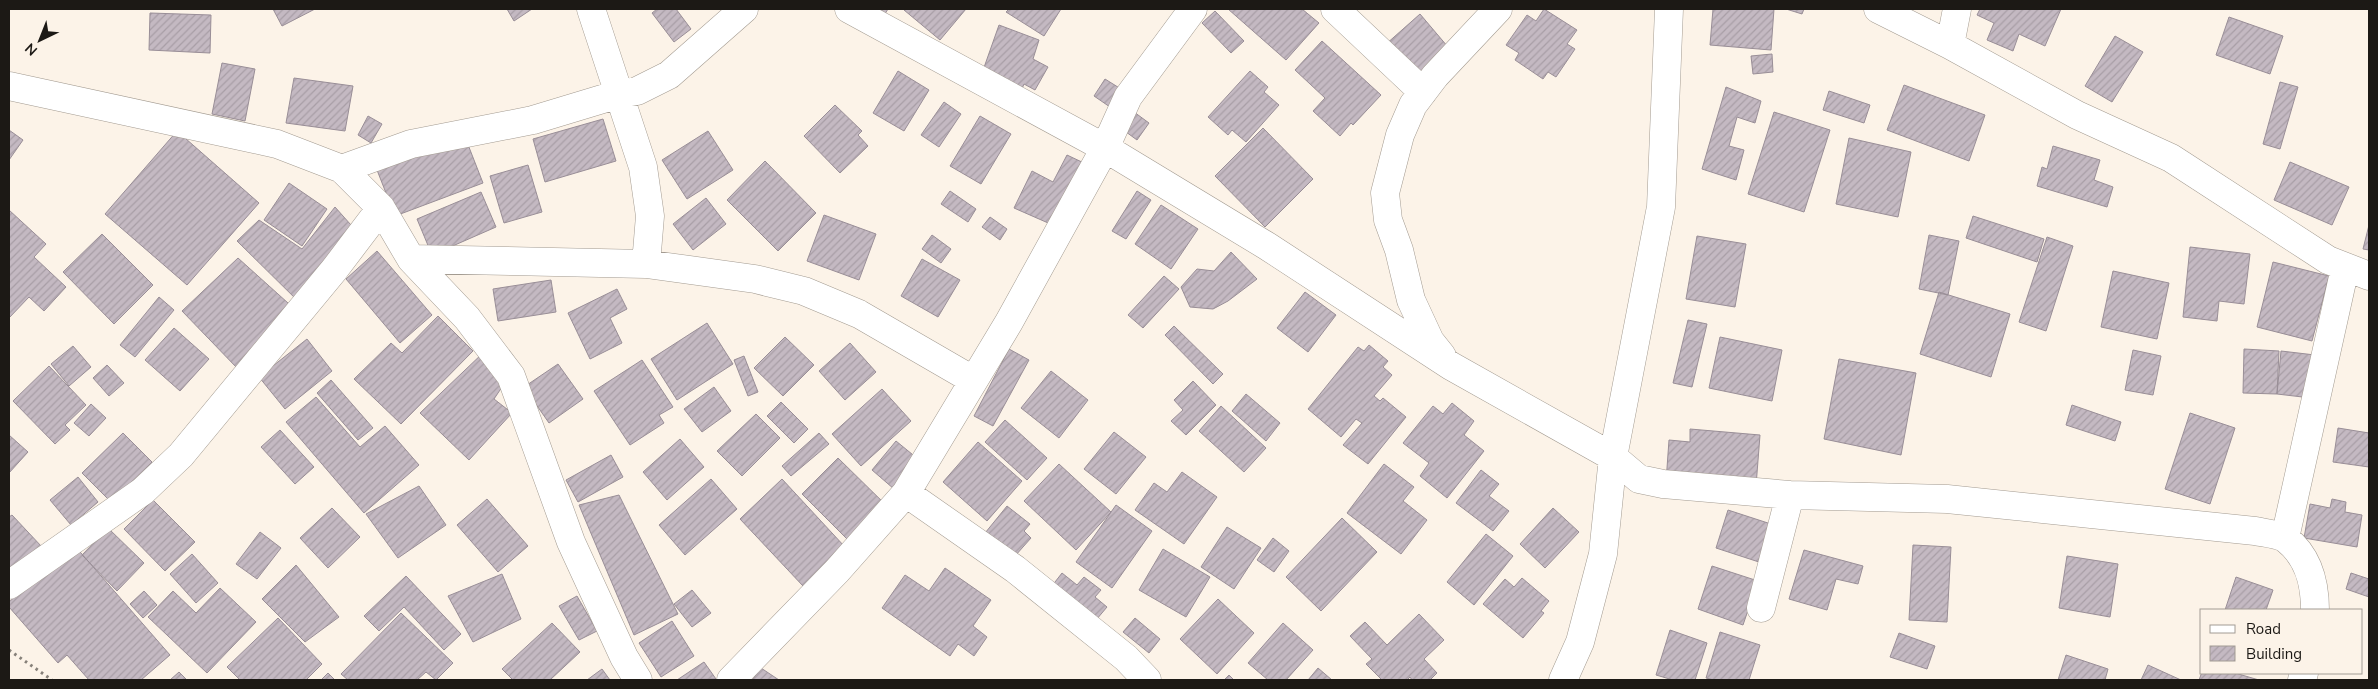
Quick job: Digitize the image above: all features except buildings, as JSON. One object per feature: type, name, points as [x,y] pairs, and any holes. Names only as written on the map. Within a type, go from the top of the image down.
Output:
[{"type":"street","points":[[591,9],[643,166],[650,216],[646,264]]},
{"type":"street","points":[[342,169],[411,144],[533,120],[619,94],[637,91],[668,75],[744,9]]},
{"type":"street","points":[[849,9],[1105,148],[1267,246],[1450,366],[1613,457],[1639,479],[1663,484],[1790,495],[1947,499],[2255,531],[2285,538],[2308,565],[2315,588],[2315,609]]},
{"type":"street","points":[[731,680],[837,572],[906,493],[1008,322],[1105,148],[1128,97],[1193,9]]},
{"type":"street","points":[[1335,9],[1423,92]]},
{"type":"street","points":[[1450,366],[1430,341],[1411,300],[1399,250],[1388,220],[1385,193],[1400,135],[1413,105],[1498,9]]},
{"type":"street","points":[[1563,680],[1580,642],[1603,554],[1613,457],[1661,207],[1669,9]]},
{"type":"street","points":[[1878,9],[1950,45],[2077,115],[2171,158],[2309,248],[2357,272],[2285,538]]},
{"type":"street","points":[[1950,45],[1957,9]]},
{"type":"street","points":[[9,86],[277,144],[342,169],[381,208],[412,259],[467,318],[512,376],[571,542],[624,657],[638,680]]},
{"type":"street","points":[[9,585],[143,491],[181,455],[334,270],[381,208]]},
{"type":"street","points":[[412,259],[646,264],[755,279],[804,292],[859,314],[973,380]]},
{"type":"street","points":[[906,493],[1015,570],[1126,658],[1147,680]]},
{"type":"street","points":[[1761,608],[1790,495]]},
{"type":"path","points":[[9,650],[52,680]]}]
